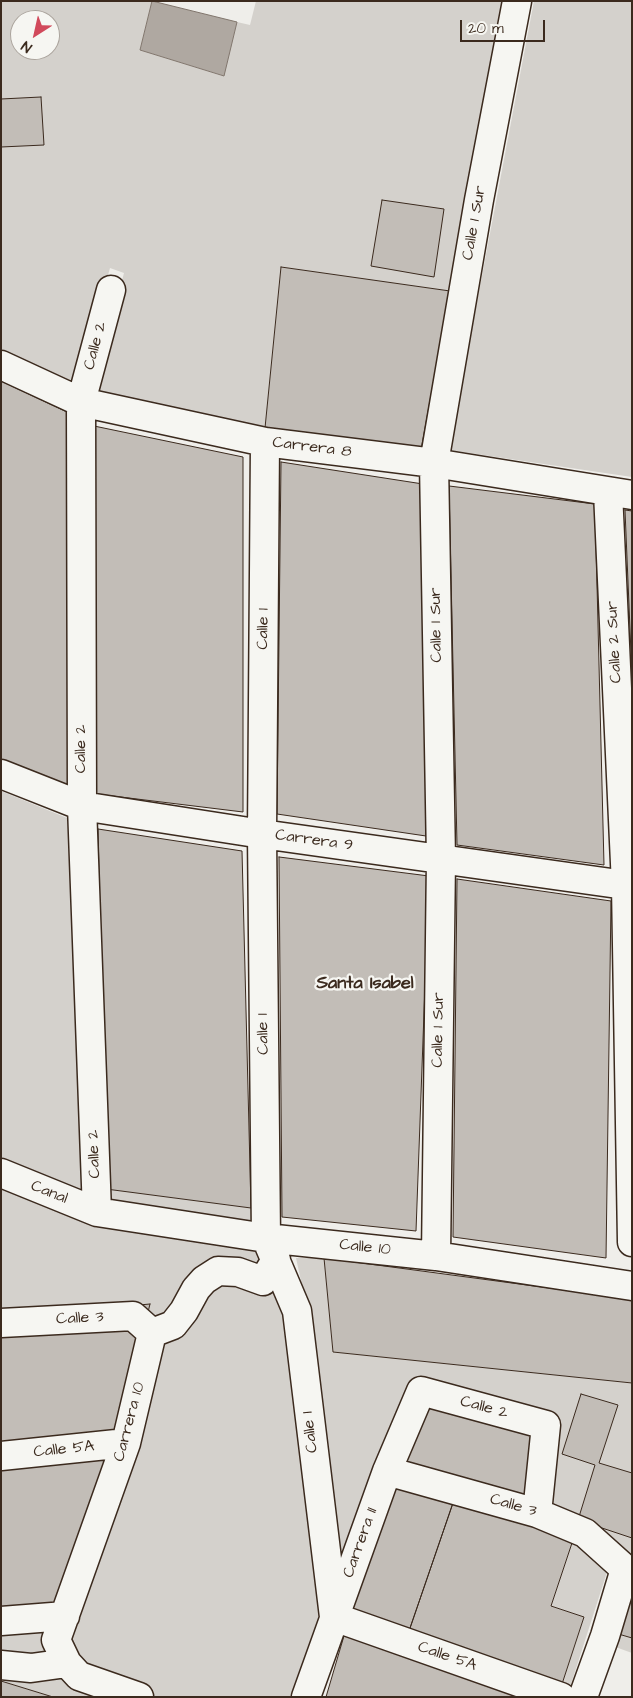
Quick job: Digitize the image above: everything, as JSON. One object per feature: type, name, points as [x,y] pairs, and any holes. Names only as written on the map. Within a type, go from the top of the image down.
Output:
[{"type":"street","name":"Calle 1 Sur","points":[[436,1256],[441,859],[434,463],[479,200],[517,1]]},
{"type":"street","name":"Calle 2","points":[[97,1212],[82,806],[81,402],[111,290]]},
{"type":"street","name":"Carrera 8","points":[[1,365],[81,402],[266,442],[434,463],[620,494]]},
{"type":"street","name":"Calle 1","points":[[266,442],[262,834],[271,1249],[297,1311],[334,1617]]},
{"type":"street","name":"Calle 2 Sur","points":[[620,494],[629,886],[632,1242]]},
{"type":"street","name":"Carrera 9","points":[[1,774],[82,806],[262,834],[629,886]]},
{"type":"street","name":"Canal","points":[[1,1173],[97,1212]]},
{"type":"street","name":"Calle 10","points":[[97,1212],[271,1249],[436,1256],[632,1286]]},
{"type":"street","points":[[152,1333],[173,1325],[204,1280],[218,1271],[238,1272],[263,1281],[271,1249]]},
{"type":"street","name":"Calle 3","points":[[1,1323],[133,1316],[152,1333]]},
{"type":"street","name":"Carrera 10","points":[[67,1663],[56,1640],[126,1443],[152,1333]]},
{"type":"street","name":"Calle 2","points":[[421,1391],[546,1425],[537,1513]]},
{"type":"street","name":"Carrera 11","points":[[306,1697],[387,1471],[421,1391]]},
{"type":"street","name":"Calle 5A","points":[[1,1456],[126,1443]]},
{"type":"street","name":"Calle 3","points":[[387,1471],[537,1513],[585,1533],[625,1569],[606,1636],[583,1697]]},
{"type":"street","points":[[1,1621],[65,1616]]},
{"type":"street","name":"Calle 5A","points":[[334,1617],[561,1697]]},
{"type":"street","points":[[1,1665],[31,1668],[67,1663],[79,1676],[139,1697]]},
{"type":"shaded area","points":[[1,1],[152,1],[140,50],[223,76],[237,22],[250,25],[256,1],[502,1],[450,291],[281,267],[265,428],[92,396],[124,273],[110,268],[76,389],[1,355]]},
{"type":"shaded area","points":[[152,1],[237,22],[224,76],[140,50]]},
{"type":"shaded area","points":[[534,1],[632,1],[632,477],[449,450]]},
{"type":"shaded area","points":[[1,791],[72,820],[90,1204],[1,1167]]},
{"type":"shaded area","points":[[1,1178],[261,1249],[288,1312],[325,1617],[296,1697],[151,1697],[72,1663],[1,1318]]},
{"type":"shaded area","points":[[106,1189],[251,1208],[253,1229],[107,1208]]},
{"type":"shaded area","points":[[296,1258],[324,1258],[333,1352],[632,1383],[632,1556],[614,1552],[586,1528],[335,1606],[307,1308]]},
{"type":"shaded area","points":[[574,1537],[608,1569],[570,1687],[562,1684],[584,1617],[551,1606]]},
{"type":"shaded area","points":[[60,1619],[53,1640],[123,1697],[53,1697],[1,1681],[1,1625]]},
{"type":"shaded area","points":[[615,1633],[632,1638],[632,1653],[610,1645]]},
{"type":"building","points":[[41,97],[44,145],[1,147],[1,99]]},
{"type":"building","points":[[382,200],[444,209],[434,277],[371,266]]},
{"type":"building","points":[[281,267],[450,291],[421,450],[265,428]]},
{"type":"building","points":[[1,381],[67,412],[68,789],[1,763]]},
{"type":"building","points":[[94,426],[243,457],[243,812],[96,794]]},
{"type":"building","points":[[281,462],[423,484],[426,836],[277,814]]},
{"type":"building","points":[[449,486],[595,504],[604,865],[457,845]]},
{"type":"building","points":[[625,510],[632,511],[632,677]]},
{"type":"building","points":[[98,829],[242,851],[251,1208],[106,1189]]},
{"type":"building","points":[[279,857],[429,876],[416,1231],[282,1217]]},
{"type":"building","points":[[457,879],[611,901],[606,1258],[453,1237]]},
{"type":"building","points":[[324,1258],[632,1299],[632,1383],[333,1352]]},
{"type":"building","points":[[150,1304],[119,1434],[1,1447],[1,1318]]},
{"type":"building","points":[[581,1394],[618,1405],[599,1463],[632,1473],[632,1538],[578,1520],[595,1465],[562,1454]]},
{"type":"building","points":[[424,1402],[538,1432],[531,1505],[401,1470]]},
{"type":"building","points":[[112,1455],[58,1605],[1,1609],[1,1467]]},
{"type":"building","points":[[395,1483],[454,1500],[409,1631],[351,1612]]},
{"type":"building","points":[[454,1500],[574,1537],[551,1606],[584,1617],[562,1684],[409,1631]]},
{"type":"building","points":[[632,1585],[632,1638],[615,1633]]},
{"type":"building","points":[[346,1629],[535,1697],[326,1697]]},
{"type":"building","points":[[1,1681],[53,1697],[1,1697]]},
{"type":"district","name":"Santa Isabel","points":[[365,984]]}]
